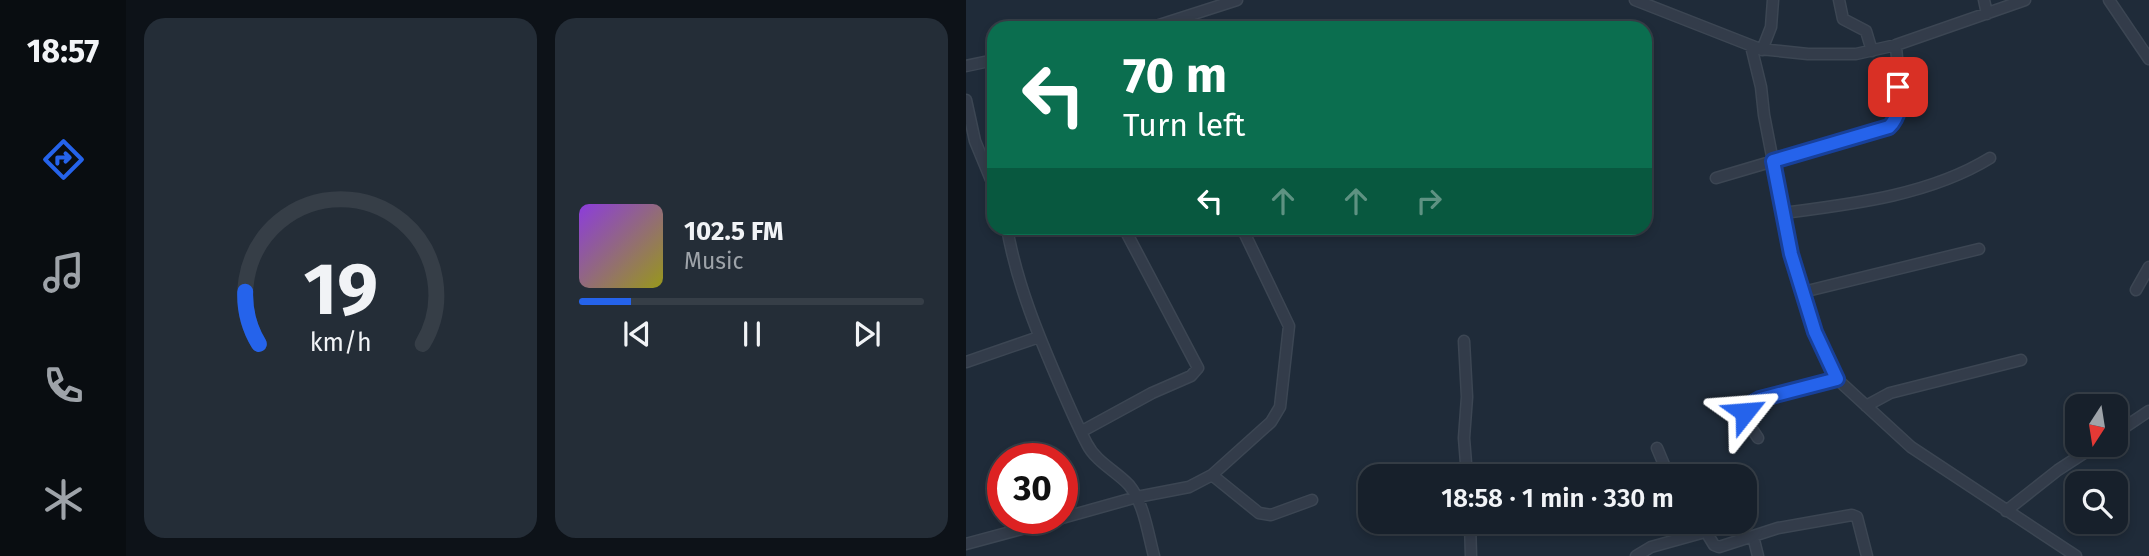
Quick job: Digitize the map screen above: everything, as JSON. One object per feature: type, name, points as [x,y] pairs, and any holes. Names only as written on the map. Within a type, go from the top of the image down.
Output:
[{"type":"street","points":[[1172,21],[1237,0]]},
{"type":"street","points":[[1635,0],[1762,50],[1808,54],[1856,54],[1872,51],[2025,0]]},
{"type":"street","points":[[1762,50],[1770,27],[1773,0]]},
{"type":"street","points":[[1839,0],[1843,19],[1866,32],[1872,51]]},
{"type":"street","points":[[1984,0],[1987,14]]},
{"type":"street","points":[[2109,0],[2149,59]]},
{"type":"street","points":[[1716,177],[1889,127],[1896,119],[1899,108],[1896,45]]},
{"type":"street","points":[[1751,46],[1761,87],[1789,246],[1815,332],[1837,379],[1911,447],[2076,556]]},
{"type":"street","points":[[966,66],[987,62]]},
{"type":"street","points":[[966,100],[971,126],[987,168]]},
{"type":"street","points":[[1783,212],[1889,196],[1955,176],[1990,158]]},
{"type":"street","points":[[1008,235],[1018,280],[1039,337],[1080,430],[1088,447],[1099,460],[1130,486],[1137,497],[1154,556]]},
{"type":"street","points":[[1080,430],[1191,376],[1198,368],[1127,235]]},
{"type":"street","points":[[1078,514],[1137,497],[1189,487],[1212,475],[1272,422],[1280,407],[1289,326],[1245,235]]},
{"type":"street","points":[[1803,292],[1979,249]]},
{"type":"street","points":[[2136,290],[2149,267]]},
{"type":"street","points":[[966,362],[1039,337]]},
{"type":"street","points":[[1464,341],[1466,464]]},
{"type":"street","points":[[1866,406],[1890,393],[2021,360]]},
{"type":"street","points":[[1758,438],[1746,420],[1745,412],[1749,405],[1760,399],[1837,379]]},
{"type":"street","points":[[2128,425],[2149,411]]},
{"type":"street","points":[[1657,448],[1663,464]]},
{"type":"street","points":[[2006,511],[2078,457]]},
{"type":"street","points":[[1212,475],[1259,513],[1271,515],[1312,500]]},
{"type":"street","points":[[1706,534],[1714,545],[1719,547],[1778,528],[1852,515],[1857,517],[1867,556]]},
{"type":"street","points":[[966,544],[1003,534]]},
{"type":"street","points":[[1470,534],[1471,556]]},
{"type":"street","points":[[1636,556],[1651,547],[1698,534]]},
{"type":"street","points":[[1753,536],[1758,556]]},
{"type":"route","points":[[1745,412],[1749,405],[1760,399],[1837,379],[1815,332],[1791,254],[1773,161],[1889,127],[1896,119],[1899,108],[1898,87]]}]
